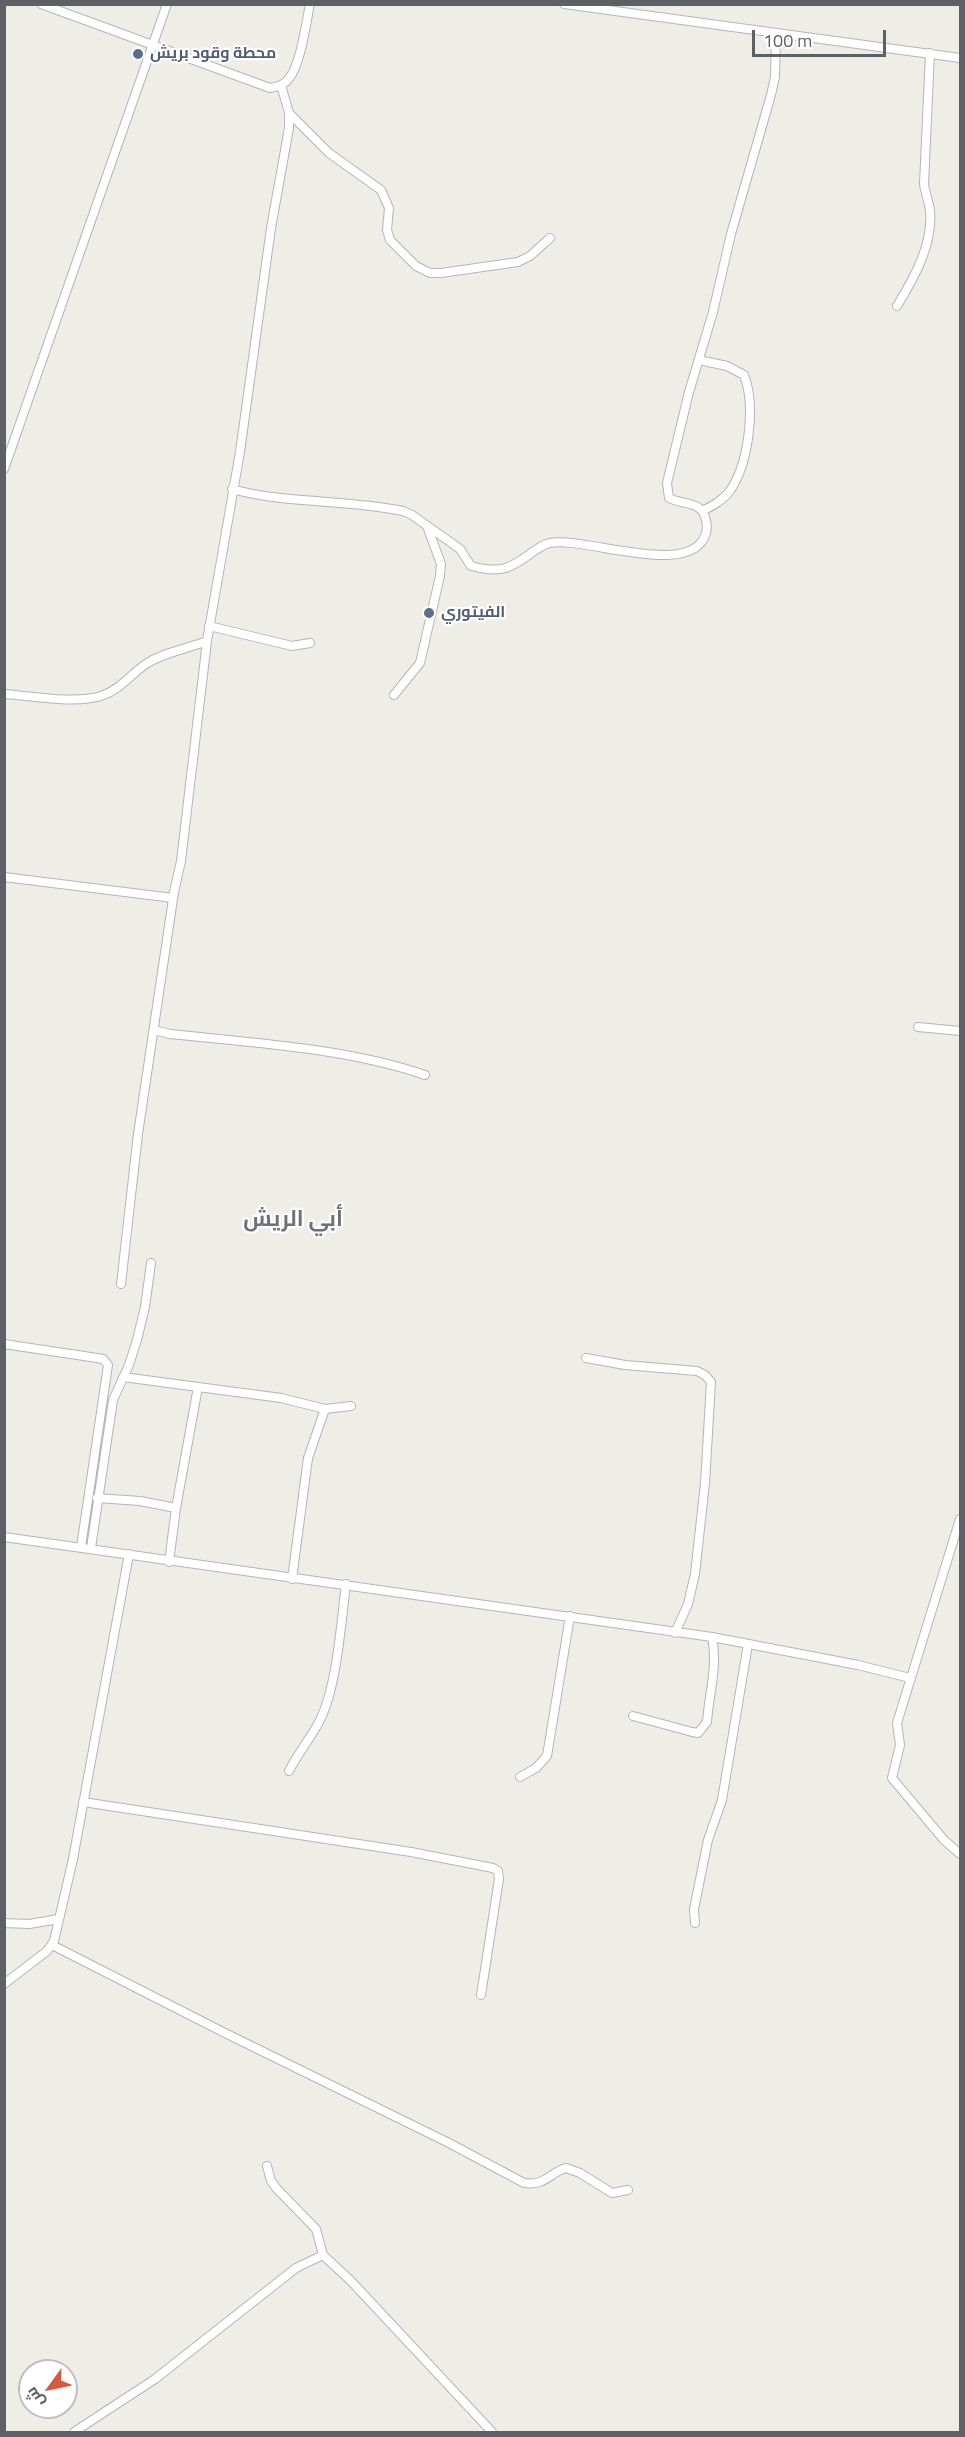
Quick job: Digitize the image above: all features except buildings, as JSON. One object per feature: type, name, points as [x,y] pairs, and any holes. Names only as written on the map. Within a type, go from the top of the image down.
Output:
[{"type":"street","points":[[41,4],[265,88],[281,85],[294,71],[310,4]]},
{"type":"street","points":[[4,469],[167,4]]},
{"type":"street","points":[[564,4],[960,58]]},
{"type":"street","points":[[232,489],[271,497],[384,507],[412,515],[460,549],[471,566],[496,571],[506,569],[550,543],[654,554],[690,552],[699,546],[706,535],[707,525],[702,511],[696,506],[669,498],[666,488],[689,392],[713,312],[731,234],[771,95],[775,77],[776,34]]},
{"type":"street","points":[[897,306],[916,273],[930,229],[929,201],[924,183],[930,53]]},
{"type":"street","points":[[121,1284],[138,1134],[173,898],[181,861],[209,626],[250,383],[271,228],[289,128],[290,113],[281,85]]},
{"type":"street","points":[[290,113],[329,153],[381,190],[389,208],[387,230],[390,240],[416,266],[430,273],[518,262],[530,256],[550,238]]},
{"type":"street","points":[[699,360],[741,372],[747,383],[749,410],[746,443],[736,479],[728,494],[702,511]]},
{"type":"street","points":[[394,695],[420,663],[440,576],[438,556],[426,525]]},
{"type":"street","points":[[209,626],[292,645],[310,643]]},
{"type":"street","points":[[4,694],[81,698],[100,696],[127,682],[147,664],[163,655],[207,641]]},
{"type":"street","points":[[4,877],[173,898]]},
{"type":"street","points":[[918,1027],[960,1031]]},
{"type":"street","points":[[154,1030],[170,1034],[305,1049],[383,1061],[425,1075]]},
{"type":"street","points":[[91,1548],[113,1400],[137,1340],[145,1307],[151,1263]]},
{"type":"street","points":[[4,1344],[103,1359],[108,1365],[81,1547]]},
{"type":"street","points":[[586,1358],[625,1365],[697,1371],[709,1378],[711,1382],[705,1484],[695,1574],[688,1604],[675,1633]]},
{"type":"street","points":[[123,1377],[281,1398],[325,1409],[351,1406]]},
{"type":"street","points":[[169,1562],[176,1508],[198,1387]]},
{"type":"street","points":[[292,1579],[308,1458],[325,1409]]},
{"type":"street","points":[[97,1498],[140,1501],[176,1508]]},
{"type":"street","points":[[960,1519],[897,1723],[900,1745],[892,1778],[944,1840],[960,1854]]},
{"type":"street","points":[[4,1537],[712,1637],[858,1665],[910,1678]]},
{"type":"street","points":[[4,1984],[52,1945],[83,1802],[129,1554]]},
{"type":"street","points":[[290,1771],[298,1754],[321,1719],[326,1703],[336,1659],[346,1584]]},
{"type":"street","points":[[520,1777],[537,1768],[547,1756],[570,1616]]},
{"type":"street","points":[[633,1716],[692,1732],[698,1733],[703,1729],[707,1722],[715,1667],[716,1654],[712,1637]]},
{"type":"street","points":[[695,1923],[694,1910],[708,1840],[722,1800],[748,1644]]},
{"type":"street","points":[[83,1802],[411,1852],[493,1868],[498,1871],[499,1879],[481,1995]]},
{"type":"street","points":[[4,1923],[29,1924],[59,1919]]},
{"type":"street","points":[[52,1945],[225,2034],[438,2137],[524,2183],[542,2182],[566,2168],[572,2168],[612,2193],[627,2190]]},
{"type":"street","points":[[267,2166],[271,2181],[277,2189],[316,2229],[323,2255],[351,2281],[492,2433]]},
{"type":"street","points":[[74,2433],[155,2379],[296,2268],[323,2255]]},
{"type":"place","name":"محطة وقود بريش","points":[[138,54]]},
{"type":"place","name":"الفيتوري","points":[[429,613]]},
{"type":"district","name":"أبي الريش","points":[[293,1221]]}]
